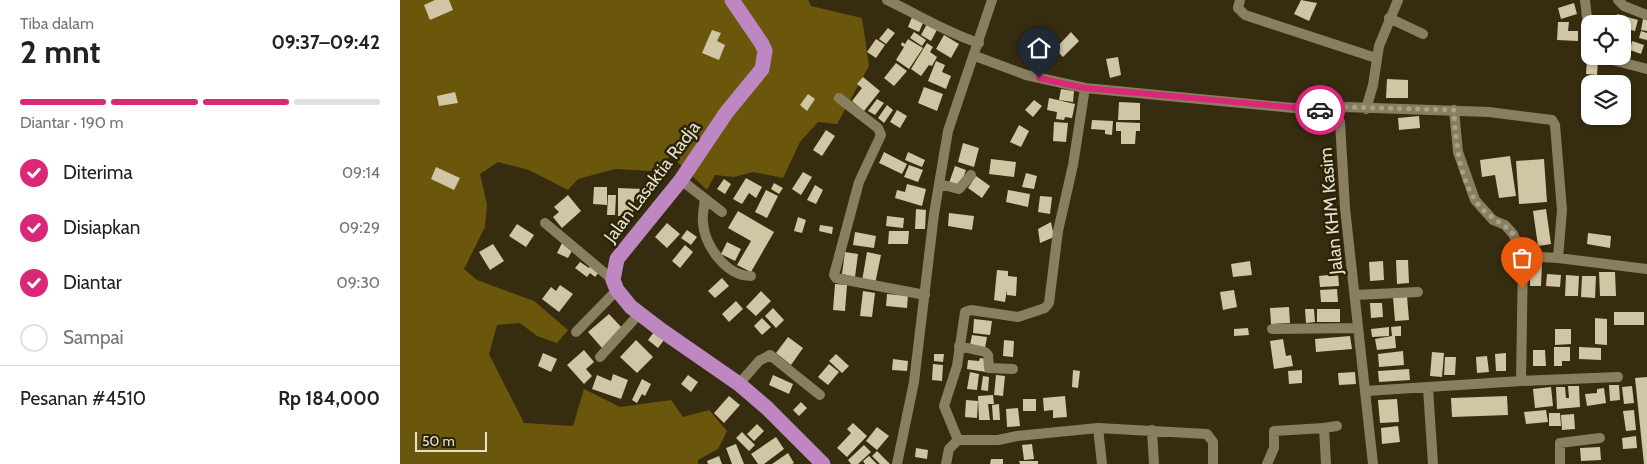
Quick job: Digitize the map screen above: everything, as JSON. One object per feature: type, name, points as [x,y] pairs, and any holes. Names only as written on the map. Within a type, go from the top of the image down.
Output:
[{"type":"highway","name":"Jalan Lasaktia Radja","points":[[615,285],[617,259],[681,180],[726,113],[762,69],[765,60],[765,50],[732,0]]},
{"type":"highway","points":[[615,285],[639,314],[739,384],[768,408],[823,464]]},
{"type":"street","points":[[887,0],[911,10],[961,37],[979,43]]},
{"type":"street","points":[[897,464],[914,382],[939,184],[948,131],[975,56],[992,0]]},
{"type":"street","points":[[1240,0],[1238,8],[1245,15],[1376,58]]},
{"type":"street","points":[[1366,109],[1373,84],[1376,58],[1398,0]]},
{"type":"street","points":[[1585,0],[1587,15]]},
{"type":"street","points":[[1618,0],[1624,6],[1647,15]]},
{"type":"street","points":[[1390,18],[1423,34]]},
{"type":"street","points":[[975,56],[1026,75],[1085,88],[1335,112],[1345,107],[1454,110],[1489,112],[1554,122],[1562,210],[1558,258]]},
{"type":"street","points":[[1631,65],[1647,69]]},
{"type":"street","points":[[958,440],[944,406],[955,374],[964,314],[968,310],[1018,317],[1046,308],[1049,304],[1058,231],[1071,173],[1085,88]]},
{"type":"street","points":[[839,98],[878,128],[881,135],[858,182],[834,275],[855,282],[925,295]]},
{"type":"street","points":[[1454,110],[1458,152],[1475,200],[1493,220],[1504,225],[1513,234],[1524,256],[1521,381]]},
{"type":"street","name":"Jalan KHM Kasim","points":[[1335,112],[1340,122],[1346,208],[1373,464]]},
{"type":"street","points":[[939,184],[960,189],[971,175]]},
{"type":"street","points":[[681,180],[722,212]]},
{"type":"street","points":[[704,199],[703,223],[711,248],[730,269],[743,275],[751,276]]},
{"type":"street","points":[[545,223],[615,285],[576,332]]},
{"type":"street","points":[[1524,256],[1558,258],[1647,269]]},
{"type":"street","points":[[1355,295],[1418,292]]},
{"type":"street","points":[[600,357],[639,314]]},
{"type":"street","points":[[1272,329],[1358,328]]},
{"type":"street","points":[[959,346],[986,352],[989,368],[1013,369]]},
{"type":"street","points":[[739,384],[759,361],[770,355],[820,395]]},
{"type":"street","points":[[1366,391],[1618,377]]},
{"type":"street","points":[[1428,388],[1433,464]]},
{"type":"street","points":[[1267,464],[1274,448],[1274,430],[1337,426]]},
{"type":"street","points":[[1098,428],[1102,464]]},
{"type":"street","points":[[946,464],[949,449],[958,440],[998,440],[1017,436],[1098,428],[1207,434],[1212,442],[1213,464]]},
{"type":"street","points":[[1324,428],[1326,464]]},
{"type":"street","points":[[1152,430],[1154,464]]},
{"type":"street","points":[[1560,464],[1560,443],[1600,438]]},
{"type":"shaded area","points":[[400,0],[808,0],[811,6],[862,18],[869,66],[837,124],[818,122],[800,142],[783,178],[753,172],[734,177],[715,175],[707,190],[671,156],[650,171],[615,169],[578,179],[568,190],[529,170],[498,162],[480,174],[487,204],[485,227],[464,269],[477,280],[534,301],[568,330],[557,343],[537,336],[520,323],[497,325],[489,354],[524,423],[573,426],[584,389],[620,407],[671,400],[683,417],[709,410],[727,431],[718,449],[698,460],[698,464],[400,464]]},
{"type":"building","points":[[435,0],[449,0],[453,10],[430,20],[424,5]]},
{"type":"building","points":[[1301,0],[1317,3],[1309,21],[1294,14]]},
{"type":"building","points":[[1574,3],[1577,14],[1561,19],[1558,8]]},
{"type":"building","points":[[912,17],[923,23],[919,32],[908,27]]},
{"type":"building","points":[[1631,18],[1638,20],[1635,31],[1631,30]]},
{"type":"building","points":[[1643,19],[1647,20],[1647,31],[1641,30]]},
{"type":"building","points":[[928,22],[938,28],[931,41],[921,35]]},
{"type":"building","points":[[1558,22],[1569,22],[1568,31],[1578,31],[1578,41],[1557,40]]},
{"type":"building","points":[[888,28],[895,33],[886,44],[879,39]]},
{"type":"building","points":[[712,30],[721,33],[717,41],[725,45],[719,60],[702,53]]},
{"type":"building","points":[[1641,31],[1647,33],[1647,40],[1639,38]]},
{"type":"building","points":[[914,32],[926,40],[922,46],[910,38]]},
{"type":"building","points":[[1071,32],[1079,41],[1063,57],[1055,49]]},
{"type":"building","points":[[944,35],[959,44],[951,58],[936,49]]},
{"type":"building","points":[[876,39],[885,45],[876,58],[867,52]]},
{"type":"building","points":[[908,39],[923,48],[909,69],[896,60],[904,47],[901,45],[902,42],[905,44]]},
{"type":"building","points":[[1632,41],[1644,45],[1641,54],[1631,50]]},
{"type":"building","points":[[927,43],[933,47],[930,52],[937,57],[932,66],[929,65],[921,76],[911,69]]},
{"type":"building","points":[[1118,57],[1121,75],[1110,78],[1106,59]]},
{"type":"building","points":[[936,61],[945,65],[942,72],[951,76],[946,89],[928,81]]},
{"type":"building","points":[[896,63],[907,71],[894,86],[884,78]]},
{"type":"building","points":[[1587,65],[1598,65],[1597,75],[1586,74]]},
{"type":"building","points":[[863,77],[880,91],[864,111],[852,101],[862,88],[857,84]]},
{"type":"building","points":[[1387,79],[1408,80],[1408,98],[1386,98]]},
{"type":"building","points":[[924,87],[943,94],[937,111],[918,103]]},
{"type":"building","points":[[1061,89],[1074,91],[1073,102],[1059,100]]},
{"type":"building","points":[[455,92],[458,103],[439,106],[437,96]]},
{"type":"building","points":[[808,94],[815,99],[807,111],[800,105]]},
{"type":"building","points":[[1049,98],[1075,104],[1072,118],[1056,119],[1057,112],[1047,110]]},
{"type":"building","points":[[877,99],[884,103],[875,115],[868,111]]},
{"type":"building","points":[[1034,100],[1042,106],[1033,117],[1025,110]]},
{"type":"building","points":[[1119,102],[1140,103],[1140,120],[1118,120]]},
{"type":"building","points":[[887,105],[893,110],[884,123],[878,118]]},
{"type":"building","points":[[897,110],[907,116],[900,128],[890,122]]},
{"type":"building","points":[[1419,116],[1420,128],[1399,130],[1398,118]]},
{"type":"building","points":[[1092,120],[1113,121],[1112,135],[1105,134],[1105,130],[1091,129]]},
{"type":"building","points":[[1054,122],[1068,123],[1066,142],[1053,141]]},
{"type":"building","points":[[1116,122],[1140,123],[1140,131],[1136,131],[1135,144],[1121,144],[1121,131],[1116,131]]},
{"type":"building","points":[[1019,125],[1029,131],[1021,147],[1010,142]]},
{"type":"building","points":[[826,130],[835,136],[822,156],[813,150]]},
{"type":"building","points":[[963,143],[979,148],[974,167],[958,162]]},
{"type":"building","points":[[884,152],[907,164],[902,174],[879,163]]},
{"type":"building","points":[[908,152],[925,160],[922,167],[905,160]]},
{"type":"building","points":[[1510,156],[1516,196],[1499,198],[1495,175],[1482,177],[1480,160]]},
{"type":"building","points":[[991,159],[1016,162],[1014,177],[989,174]]},
{"type":"building","points":[[1544,159],[1547,202],[1519,204],[1516,161]]},
{"type":"building","points":[[909,165],[923,170],[918,182],[904,177]]},
{"type":"building","points":[[662,166],[669,173],[654,190],[646,183]]},
{"type":"building","points":[[955,166],[966,170],[960,187],[949,183]]},
{"type":"building","points":[[436,167],[460,178],[454,190],[431,179]]},
{"type":"building","points":[[803,172],[812,177],[801,195],[792,189]]},
{"type":"building","points":[[1026,173],[1037,176],[1034,189],[1022,187]]},
{"type":"building","points":[[976,176],[990,186],[982,198],[968,188]]},
{"type":"building","points":[[746,178],[762,187],[756,198],[749,193],[742,204],[733,199]]},
{"type":"building","points":[[724,179],[731,184],[725,194],[717,189]]},
{"type":"building","points":[[774,183],[783,188],[779,194],[771,189]]},
{"type":"building","points":[[907,184],[926,189],[922,206],[895,198],[897,190],[905,192]]},
{"type":"building","points":[[815,185],[823,190],[816,204],[807,200]]},
{"type":"building","points":[[594,187],[607,187],[607,205],[593,204]]},
{"type":"building","points":[[618,188],[644,189],[644,200],[634,200],[633,216],[618,216]]},
{"type":"building","points":[[766,190],[778,196],[767,218],[755,212]]},
{"type":"building","points":[[1008,190],[1030,194],[1028,207],[1006,202]]},
{"type":"building","points":[[568,195],[581,211],[562,228],[553,217],[559,212],[554,207]]},
{"type":"building","points":[[608,195],[616,195],[615,215],[607,215]]},
{"type":"building","points":[[1040,196],[1052,197],[1050,214],[1038,212]]},
{"type":"building","points":[[916,209],[926,210],[925,229],[915,229]]},
{"type":"building","points":[[1546,209],[1551,244],[1538,246],[1533,211]]},
{"type":"building","points":[[738,211],[774,232],[751,272],[737,265],[751,241],[728,228]]},
{"type":"building","points":[[949,213],[974,216],[972,230],[948,226]]},
{"type":"building","points":[[887,216],[904,218],[903,228],[886,226]]},
{"type":"building","points":[[798,217],[806,220],[802,233],[794,231]]},
{"type":"building","points":[[1051,222],[1054,237],[1040,243],[1038,229]]},
{"type":"building","points":[[667,223],[680,234],[667,248],[655,237]]},
{"type":"building","points":[[517,224],[534,235],[526,247],[509,236]]},
{"type":"building","points":[[820,225],[833,227],[832,234],[819,231]]},
{"type":"building","points":[[687,230],[697,237],[691,245],[681,238]]},
{"type":"building","points":[[889,231],[909,231],[908,244],[888,244]]},
{"type":"building","points":[[855,232],[876,236],[874,248],[853,245]]},
{"type":"building","points":[[1588,233],[1611,236],[1610,248],[1587,244]]},
{"type":"building","points":[[563,241],[574,247],[568,258],[557,253]]},
{"type":"building","points":[[727,242],[741,249],[735,261],[721,254]]},
{"type":"building","points":[[493,244],[504,261],[490,270],[479,252]]},
{"type":"building","points":[[685,245],[693,252],[680,268],[672,261]]},
{"type":"building","points":[[845,252],[858,254],[855,277],[842,274]]},
{"type":"building","points":[[867,252],[881,255],[875,284],[862,281]]},
{"type":"building","points":[[1396,260],[1408,260],[1409,283],[1397,284]]},
{"type":"building","points":[[1250,261],[1252,275],[1233,277],[1231,264]]},
{"type":"building","points":[[1383,261],[1384,280],[1370,281],[1369,262]]},
{"type":"building","points":[[580,262],[589,268],[591,265],[600,271],[595,277],[590,273],[587,277],[575,268]]},
{"type":"building","points":[[1530,263],[1542,263],[1541,286],[1530,286]]},
{"type":"building","points":[[997,270],[1008,271],[1008,276],[1017,277],[1016,296],[1007,295],[1007,290],[1005,302],[994,300]]},
{"type":"building","points":[[1599,272],[1615,272],[1616,296],[1600,296]]},
{"type":"building","points":[[1338,274],[1339,286],[1320,287],[1319,276]]},
{"type":"building","points":[[1547,274],[1561,275],[1560,287],[1546,286]]},
{"type":"building","points":[[1566,275],[1579,276],[1578,296],[1565,296]]},
{"type":"building","points":[[1582,276],[1596,276],[1595,298],[1581,297]]},
{"type":"building","points":[[722,278],[729,286],[715,298],[708,291]]},
{"type":"building","points":[[835,284],[847,285],[845,311],[833,310]]},
{"type":"building","points":[[560,285],[573,294],[559,312],[542,299],[551,287],[556,291]]},
{"type":"building","points":[[1337,289],[1338,302],[1321,302],[1320,290]]},
{"type":"building","points":[[1234,290],[1237,307],[1223,310],[1220,292]]},
{"type":"building","points":[[761,291],[771,301],[756,316],[746,307]]},
{"type":"building","points":[[863,291],[875,293],[872,317],[860,316]]},
{"type":"building","points":[[887,294],[908,296],[907,308],[886,306]]},
{"type":"building","points":[[1407,296],[1409,320],[1395,321],[1393,297]]},
{"type":"building","points":[[736,301],[743,309],[729,322],[722,314]]},
{"type":"building","points":[[1370,303],[1382,303],[1383,317],[1371,318]]},
{"type":"building","points":[[1289,307],[1290,323],[1271,324],[1270,308]]},
{"type":"building","points":[[773,308],[784,320],[776,328],[765,316]]},
{"type":"building","points":[[1305,309],[1314,309],[1315,322],[1306,323]]},
{"type":"building","points":[[1317,309],[1340,309],[1340,322],[1317,322]]},
{"type":"building","points":[[1614,312],[1644,312],[1644,325],[1614,325]]},
{"type":"building","points":[[609,314],[623,329],[602,348],[588,332]]},
{"type":"building","points":[[762,318],[771,327],[762,335],[754,326]]},
{"type":"building","points":[[1595,318],[1607,319],[1607,345],[1595,344]]},
{"type":"building","points":[[974,319],[992,321],[990,335],[973,333]]},
{"type":"building","points":[[1401,326],[1401,336],[1395,336],[1396,348],[1377,350],[1375,339],[1392,336],[1391,327]]},
{"type":"building","points":[[1389,327],[1389,336],[1372,337],[1371,329]]},
{"type":"building","points":[[1248,328],[1249,335],[1234,336],[1234,329]]},
{"type":"building","points":[[1555,329],[1571,329],[1571,344],[1555,345]]},
{"type":"building","points":[[654,332],[664,340],[658,348],[648,340]]},
{"type":"building","points":[[972,335],[987,337],[985,348],[970,345]]},
{"type":"building","points":[[1350,336],[1352,349],[1316,352],[1315,339]]},
{"type":"building","points":[[788,337],[803,348],[791,365],[776,353]]},
{"type":"building","points":[[1283,339],[1286,356],[1291,355],[1293,366],[1274,369],[1270,341]]},
{"type":"building","points":[[636,340],[653,357],[637,373],[620,357]]},
{"type":"building","points":[[1004,340],[1014,341],[1013,357],[1003,356]]},
{"type":"building","points":[[1554,347],[1570,347],[1570,361],[1562,361],[1562,366],[1554,366]]},
{"type":"building","points":[[1579,347],[1601,348],[1601,360],[1579,359]]},
{"type":"building","points":[[584,350],[594,362],[586,369],[592,376],[584,384],[567,365]]},
{"type":"building","points":[[1533,350],[1545,350],[1546,366],[1533,366]]},
{"type":"building","points":[[1403,351],[1404,365],[1379,367],[1378,354]]},
{"type":"building","points":[[1432,352],[1444,353],[1442,377],[1430,376]]},
{"type":"building","points":[[543,353],[557,359],[551,372],[538,366]]},
{"type":"building","points":[[1506,353],[1506,371],[1496,371],[1495,354]]},
{"type":"building","points":[[836,354],[849,366],[842,373],[829,361]]},
{"type":"building","points":[[934,354],[944,354],[943,362],[934,361]]},
{"type":"building","points":[[1487,356],[1489,372],[1477,373],[1476,357]]},
{"type":"building","points":[[1445,357],[1456,357],[1455,375],[1444,375]]},
{"type":"building","points":[[980,358],[987,359],[986,372],[967,369],[968,360],[979,361]]},
{"type":"building","points":[[893,359],[908,361],[907,371],[892,370]]},
{"type":"building","points":[[829,364],[839,372],[828,385],[818,377]]},
{"type":"building","points":[[933,364],[943,365],[942,381],[932,380]]},
{"type":"building","points":[[1409,369],[1410,380],[1379,382],[1378,371]]},
{"type":"building","points":[[1073,370],[1080,371],[1078,388],[1072,387]]},
{"type":"building","points":[[1302,370],[1302,383],[1289,384],[1288,371]]},
{"type":"building","points":[[970,372],[979,374],[977,390],[967,389]]},
{"type":"building","points":[[1355,372],[1356,384],[1339,385],[1338,373]]},
{"type":"building","points":[[613,374],[628,380],[621,399],[592,389],[597,375],[611,381]]},
{"type":"building","points":[[688,375],[698,382],[691,392],[681,384]]},
{"type":"building","points":[[773,375],[793,384],[789,394],[769,385]]},
{"type":"building","points":[[996,375],[1005,376],[1003,396],[994,395]]},
{"type":"building","points":[[983,376],[989,377],[988,391],[981,390]]},
{"type":"building","points":[[1647,377],[1647,464],[1644,464],[1635,378]]},
{"type":"building","points":[[642,379],[651,384],[645,396],[642,394],[637,403],[632,400]]},
{"type":"building","points":[[1609,385],[1619,385],[1620,400],[1610,401]]},
{"type":"building","points":[[1568,386],[1579,386],[1580,407],[1557,409],[1556,387],[1565,387],[1566,398],[1569,398]]},
{"type":"building","points":[[1632,386],[1634,403],[1624,404],[1622,387]]},
{"type":"building","points":[[1551,387],[1553,406],[1535,408],[1533,389]]},
{"type":"building","points":[[1604,388],[1606,403],[1587,406],[1585,394],[1597,393],[1597,389]]},
{"type":"building","points":[[993,395],[994,404],[988,404],[990,420],[979,420],[978,396]]},
{"type":"building","points":[[729,396],[740,405],[724,423],[714,413]]},
{"type":"building","points":[[1065,396],[1067,417],[1053,418],[1053,410],[1044,411],[1043,398]]},
{"type":"building","points":[[1507,396],[1508,415],[1452,417],[1451,398]]},
{"type":"building","points":[[1023,399],[1036,399],[1036,411],[1023,411]]},
{"type":"building","points":[[1397,399],[1399,422],[1380,423],[1378,400]]},
{"type":"building","points":[[966,400],[978,401],[977,418],[965,417]]},
{"type":"building","points":[[801,402],[807,408],[799,416],[793,410]]},
{"type":"building","points":[[999,404],[1000,420],[993,420],[992,405]]},
{"type":"building","points":[[1018,408],[1020,426],[1007,427],[1006,409]]},
{"type":"building","points":[[1546,410],[1548,422],[1526,424],[1524,412]]},
{"type":"building","points":[[1634,410],[1636,430],[1626,431],[1623,411]]},
{"type":"building","points":[[1549,413],[1560,413],[1561,426],[1549,426]]},
{"type":"building","points":[[1574,414],[1575,429],[1562,430],[1561,415]]},
{"type":"building","points":[[853,423],[867,436],[847,457],[837,448],[851,433],[847,429]]},
{"type":"building","points":[[757,424],[764,431],[754,441],[747,434]]},
{"type":"building","points":[[1398,426],[1400,442],[1382,444],[1381,428]]},
{"type":"building","points":[[877,427],[889,436],[877,450],[866,441]]},
{"type":"building","points":[[742,432],[755,445],[749,451],[736,438]]},
{"type":"building","points":[[1636,436],[1637,448],[1623,449],[1622,438]]},
{"type":"building","points":[[776,437],[784,449],[764,464],[758,464],[751,454]]},
{"type":"building","points":[[736,444],[744,464],[732,464],[726,448]]},
{"type":"building","points":[[1032,444],[1034,459],[1024,460],[1022,445]]},
{"type":"building","points":[[864,445],[871,452],[858,464],[851,464],[848,460]]},
{"type":"building","points":[[1600,447],[1601,460],[1581,461],[1580,448]]},
{"type":"building","points":[[916,448],[928,450],[927,459],[915,457]]},
{"type":"building","points":[[877,451],[890,464],[880,464],[872,456]]},
{"type":"building","points":[[788,453],[794,463],[772,464]]},
{"type":"building","points":[[719,456],[722,464],[708,464],[707,461]]},
{"type":"building","points":[[869,456],[877,464],[865,464],[863,461]]},
{"type":"building","points":[[991,459],[1003,459],[1003,464],[990,464]]},
{"type":"building","points":[[1019,461],[1038,461],[1038,464],[1020,464]]},
{"type":"way so far","points":[[1320,110],[1335,112],[1338,109],[1351,107],[1366,109],[1454,110],[1454,130],[1458,152],[1475,200],[1493,220],[1504,225],[1513,234],[1524,256],[1522,288]]},
{"type":"route","points":[[1039,78],[1085,88],[1320,110]]}]
